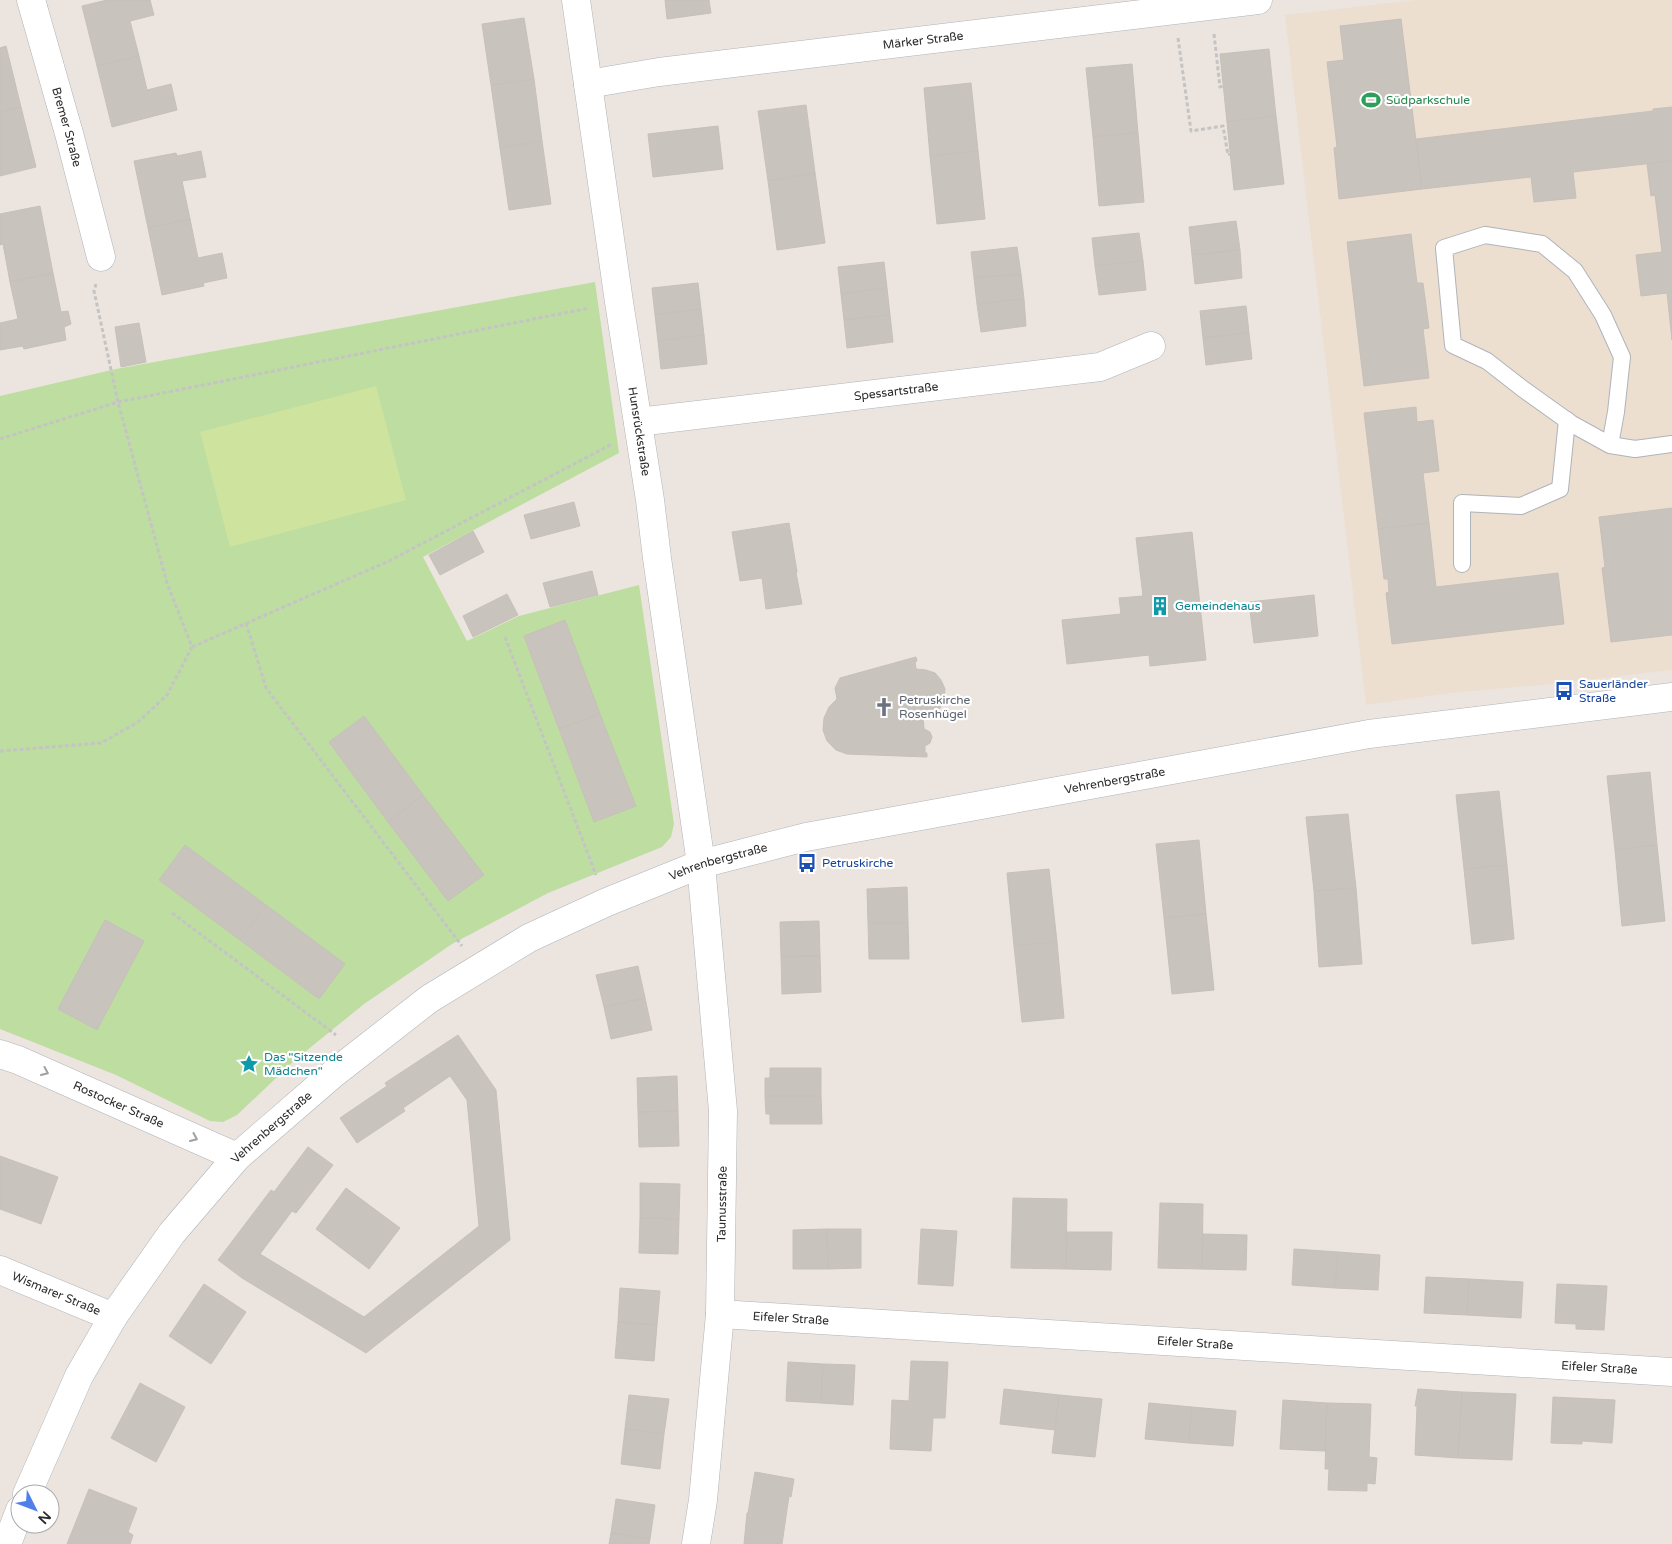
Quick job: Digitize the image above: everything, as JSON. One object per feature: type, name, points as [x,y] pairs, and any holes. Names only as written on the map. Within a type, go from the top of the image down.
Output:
[{"type":"street","name":"Bremer Straße","points":[[31,0],[70,137],[100,257]]},
{"type":"street","name":"Hunsrückstraße","points":[[576,0],[619,302],[650,500],[701,864]]},
{"type":"street","name":"Märker Straße","points":[[588,84],[668,70],[1258,0]]},
{"type":"street","name":"Spessartstraße","points":[[638,422],[1100,366],[1151,346]]},
{"type":"street","name":"Vehrenbergstraße","points":[[27,1484],[79,1376],[113,1317],[172,1233],[237,1157],[360,1053],[429,999],[529,938],[606,902],[701,864],[806,837],[1369,734],[1672,697]]},
{"type":"street","name":"Taunusstraße","points":[[696,1544],[703,1500],[720,1314],[723,1111],[701,864]]},
{"type":"street","name":"Rostocker Straße","points":[[0,1054],[18,1060],[237,1157]]},
{"type":"street","name":"Wismarer Straße","points":[[0,1270],[113,1317]]},
{"type":"street","name":"Eifeler Straße","points":[[720,1314],[1672,1372]]},
{"type":"lane","points":[[1610,445],[1622,357],[1602,314],[1575,271],[1542,244],[1485,235],[1444,248],[1453,345],[1487,361],[1567,420],[1610,445],[1635,449],[1672,444]]},
{"type":"lane","points":[[1462,564],[1462,503],[1521,506],[1560,489],[1567,420]]},
{"type":"path","points":[[1211,6],[1220,87],[1223,86]]},
{"type":"path","points":[[1174,10],[1191,131],[1224,126],[1228,155],[1230,154]]},
{"type":"path","points":[[100,257],[94,291],[118,402],[167,582],[192,647]]},
{"type":"path","points":[[0,439],[118,402],[619,302]]},
{"type":"path","points":[[0,750],[101,743],[138,722],[167,695],[192,647],[389,561],[614,443],[638,422]]},
{"type":"path","points":[[246,623],[266,688],[480,968]]},
{"type":"path","points":[[505,638],[606,902]]},
{"type":"path","points":[[172,913],[360,1053]]},
{"type":"shaded area","name":"Südparkschule","points":[[1416,0],[1672,0],[1672,670],[1562,683],[1451,693],[1366,705],[1285,15]]},
{"type":"green space","points":[[595,282],[619,453],[423,557],[467,641],[519,616],[639,585],[674,824],[671,837],[662,847],[548,893],[452,944],[364,1004],[295,1060],[237,1115],[223,1122],[210,1121],[116,1075],[0,1029],[0,396],[116,369]]},
{"type":"green space","points":[[376,386],[406,500],[230,547],[200,432]]},
{"type":"building","points":[[107,0],[150,0],[154,15],[130,21],[139,56],[97,66],[82,6]]},
{"type":"building","points":[[665,0],[709,0],[711,13],[667,19]]},
{"type":"building","points":[[524,18],[534,79],[491,85],[482,24]]},
{"type":"building","name":"Südparkschule","points":[[1401,19],[1422,189],[1339,199],[1334,148],[1337,147],[1327,62],[1344,60],[1340,26]]},
{"type":"building","points":[[6,46],[21,107],[0,112],[0,48]]},
{"type":"building","points":[[1269,49],[1276,116],[1227,122],[1220,54]]},
{"type":"building","points":[[139,56],[147,90],[171,84],[177,110],[112,127],[97,66]]},
{"type":"building","points":[[1132,64],[1138,133],[1093,137],[1086,68]]},
{"type":"building","points":[[534,79],[542,141],[500,148],[491,85]]},
{"type":"building","points":[[971,83],[978,151],[930,156],[924,88]]},
{"type":"building","points":[[806,105],[815,173],[768,181],[758,111]]},
{"type":"building","points":[[21,107],[36,167],[0,176],[0,112]]},
{"type":"building","points":[[1672,107],[1672,161],[1573,172],[1576,198],[1534,202],[1531,177],[1422,189],[1416,139],[1653,111],[1653,109]]},
{"type":"building","points":[[1276,116],[1284,184],[1234,190],[1227,122]]},
{"type":"building","points":[[718,126],[723,169],[653,177],[648,134]]},
{"type":"building","points":[[1138,133],[1144,202],[1099,206],[1093,137]]},
{"type":"building","points":[[542,141],[551,204],[509,210],[500,148]]},
{"type":"building","points":[[201,151],[206,177],[182,181],[190,219],[148,228],[134,161],[176,153],[177,156]]},
{"type":"building","points":[[978,151],[985,219],[937,224],[930,156]]},
{"type":"building","points":[[1672,161],[1672,340],[1667,293],[1641,296],[1636,255],[1662,252],[1655,195],[1651,196],[1647,164]]},
{"type":"building","points":[[815,173],[825,243],[777,250],[768,181]]},
{"type":"building","points":[[40,206],[53,273],[10,282],[3,244],[0,245],[0,214]]},
{"type":"building","points":[[190,219],[198,258],[222,253],[227,278],[203,283],[204,286],[162,295],[148,228]]},
{"type":"building","points":[[1236,221],[1240,250],[1192,255],[1189,227]]},
{"type":"building","points":[[1139,233],[1143,261],[1095,266],[1092,238]]},
{"type":"building","points":[[1411,234],[1417,283],[1423,283],[1429,328],[1423,329],[1429,378],[1364,386],[1347,242]]},
{"type":"building","points":[[1017,247],[1021,274],[974,278],[971,252]]},
{"type":"building","points":[[1240,250],[1242,278],[1195,284],[1192,255]]},
{"type":"building","points":[[1143,261],[1146,290],[1099,295],[1095,266]]},
{"type":"building","points":[[884,262],[887,288],[841,294],[838,267]]},
{"type":"building","points":[[53,273],[61,312],[68,311],[71,324],[64,327],[66,340],[24,349],[23,346],[0,350],[0,323],[18,319],[10,282]]},
{"type":"building","points":[[1021,274],[1024,299],[977,304],[974,278]]},
{"type":"building","points":[[698,283],[701,309],[655,315],[652,288]]},
{"type":"building","points":[[887,288],[890,315],[844,320],[841,294]]},
{"type":"building","points":[[1024,299],[1026,326],[981,332],[977,304]]},
{"type":"building","points":[[1246,306],[1249,333],[1203,338],[1200,311]]},
{"type":"building","points":[[701,309],[704,335],[658,341],[655,315]]},
{"type":"building","points":[[890,315],[893,342],[847,348],[844,320]]},
{"type":"building","points":[[139,323],[146,362],[121,367],[115,327]]},
{"type":"building","points":[[1249,333],[1252,359],[1206,365],[1203,338]]},
{"type":"building","points":[[704,335],[707,364],[661,369],[658,341]]},
{"type":"building","points":[[1416,407],[1417,422],[1433,420],[1439,471],[1423,473],[1429,523],[1378,529],[1364,413]]},
{"type":"building","points":[[574,502],[580,526],[531,539],[524,515]]},
{"type":"building","points":[[1672,508],[1672,635],[1611,642],[1602,568],[1605,567],[1599,517]]},
{"type":"building","points":[[789,523],[802,604],[766,609],[762,578],[740,581],[732,532]]},
{"type":"building","points":[[1429,523],[1436,587],[1558,573],[1564,624],[1392,644],[1386,593],[1389,592],[1388,579],[1384,579],[1378,529]]},
{"type":"building","points":[[473,531],[484,552],[440,575],[429,555]]},
{"type":"building","name":"Gemeindehaus","points":[[1192,532],[1206,660],[1150,666],[1149,655],[1067,664],[1062,620],[1121,614],[1119,598],[1143,596],[1136,538]]},
{"type":"building","points":[[592,571],[598,595],[550,607],[543,583]]},
{"type":"building","points":[[507,594],[518,615],[473,637],[463,616]]},
{"type":"building","points":[[1314,595],[1318,636],[1254,643],[1249,602]]},
{"type":"building","points":[[565,620],[600,714],[559,729],[524,636]]},
{"type":"building","name":"Petruskirche Rosenhügel","points":[[916,657],[916,669],[935,673],[945,689],[944,699],[940,708],[933,714],[923,717],[924,729],[930,732],[932,737],[930,743],[925,746],[927,757],[847,754],[836,750],[827,741],[823,730],[824,718],[829,707],[837,699],[835,688],[840,678]]},
{"type":"building","points":[[600,714],[636,806],[594,822],[559,729]]},
{"type":"building","points":[[364,716],[423,795],[388,822],[329,742]]},
{"type":"building","points":[[1650,772],[1657,845],[1615,850],[1607,776]]},
{"type":"building","points":[[1499,791],[1507,865],[1464,869],[1456,795]]},
{"type":"building","points":[[423,795],[484,875],[448,901],[388,822]]},
{"type":"building","points":[[1348,814],[1356,888],[1314,891],[1306,817]]},
{"type":"building","points":[[1199,840],[1206,914],[1164,918],[1156,844]]},
{"type":"building","points":[[185,845],[266,905],[240,940],[159,880]]},
{"type":"building","points":[[1657,845],[1665,921],[1622,926],[1615,850]]},
{"type":"building","points":[[1507,865],[1514,939],[1472,944],[1464,869]]},
{"type":"building","points":[[1049,869],[1057,942],[1014,946],[1007,873]]},
{"type":"building","points":[[907,887],[908,923],[868,923],[867,889]]},
{"type":"building","points":[[1356,888],[1362,964],[1319,967],[1314,891]]},
{"type":"building","points":[[266,905],[345,964],[319,999],[240,940]]},
{"type":"building","points":[[1206,914],[1214,990],[1172,994],[1164,918]]},
{"type":"building","points":[[105,920],[144,941],[97,1030],[58,1009]]},
{"type":"building","points":[[819,921],[820,956],[781,957],[780,922]]},
{"type":"building","points":[[868,923],[908,923],[909,959],[869,959]]},
{"type":"building","points":[[1057,942],[1064,1018],[1022,1022],[1014,946]]},
{"type":"building","points":[[820,956],[821,992],[782,994],[781,957]]},
{"type":"building","points":[[638,966],[645,998],[604,1007],[596,975]]},
{"type":"building","points":[[645,998],[652,1030],[611,1039],[604,1007]]},
{"type":"building","points":[[458,1035],[496,1090],[510,1240],[366,1353],[242,1278],[218,1260],[271,1190],[274,1192],[308,1147],[333,1165],[296,1213],[292,1211],[260,1254],[364,1317],[479,1226],[467,1100],[450,1076],[403,1108],[405,1111],[357,1143],[340,1118],[387,1086],[385,1083]]},
{"type":"building","points":[[770,1068],[821,1068],[821,1096],[765,1096],[765,1078],[770,1078]]},
{"type":"building","points":[[677,1076],[678,1111],[638,1112],[637,1078]]},
{"type":"building","points":[[765,1096],[821,1096],[822,1124],[770,1124],[770,1114],[766,1114]]},
{"type":"building","points":[[678,1111],[679,1146],[639,1147],[638,1112]]},
{"type":"building","points":[[0,1156],[58,1177],[41,1224],[0,1209]]},
{"type":"building","points":[[640,1183],[680,1184],[679,1219],[640,1218]]},
{"type":"building","points":[[346,1188],[400,1228],[369,1269],[316,1229]]},
{"type":"building","points":[[1013,1198],[1067,1199],[1066,1269],[1011,1268]]},
{"type":"building","points":[[1160,1203],[1203,1204],[1202,1269],[1158,1268]]},
{"type":"building","points":[[640,1218],[679,1219],[678,1254],[639,1253]]},
{"type":"building","points":[[827,1229],[828,1269],[793,1269],[793,1230]]},
{"type":"building","points":[[827,1229],[861,1229],[861,1268],[828,1269]]},
{"type":"building","points":[[921,1229],[957,1231],[953,1286],[918,1284]]},
{"type":"building","points":[[1067,1232],[1112,1232],[1111,1270],[1066,1269]]},
{"type":"building","points":[[1203,1234],[1247,1235],[1246,1270],[1202,1269]]},
{"type":"building","points":[[1294,1249],[1338,1252],[1335,1288],[1292,1285]]},
{"type":"building","points":[[1338,1252],[1380,1255],[1378,1290],[1335,1288]]},
{"type":"building","points":[[1426,1277],[1469,1279],[1467,1315],[1424,1313]]},
{"type":"building","points":[[1469,1279],[1523,1282],[1521,1318],[1467,1315]]},
{"type":"building","points":[[204,1284],[246,1312],[211,1364],[169,1336]]},
{"type":"building","points":[[1557,1284],[1607,1286],[1604,1330],[1576,1329],[1576,1324],[1555,1323]]},
{"type":"building","points":[[620,1288],[660,1291],[657,1325],[618,1322]]},
{"type":"building","points":[[618,1322],[657,1325],[654,1361],[615,1358]]},
{"type":"building","points":[[911,1361],[948,1362],[945,1418],[933,1418],[931,1451],[890,1449],[892,1400],[909,1401]]},
{"type":"building","points":[[788,1362],[823,1364],[821,1403],[786,1401]]},
{"type":"building","points":[[823,1364],[855,1365],[853,1405],[821,1403]]},
{"type":"building","points":[[140,1383],[185,1407],[156,1462],[111,1438]]},
{"type":"building","points":[[1004,1389],[1059,1395],[1055,1430],[1000,1424]]},
{"type":"building","points":[[1418,1389],[1462,1392],[1458,1458],[1415,1455],[1417,1406],[1415,1406]]},
{"type":"building","points":[[1462,1392],[1516,1394],[1512,1460],[1458,1458]]},
{"type":"building","points":[[629,1395],[669,1399],[664,1434],[625,1429]]},
{"type":"building","points":[[1059,1395],[1102,1399],[1095,1457],[1052,1453]]},
{"type":"building","points":[[1553,1397],[1615,1400],[1612,1443],[1582,1441],[1582,1444],[1551,1443]]},
{"type":"building","points":[[1283,1400],[1327,1403],[1325,1451],[1280,1449]]},
{"type":"building","points":[[1149,1403],[1192,1407],[1189,1443],[1145,1439]]},
{"type":"building","points":[[1327,1403],[1371,1404],[1369,1457],[1377,1458],[1375,1484],[1367,1483],[1367,1491],[1328,1490],[1329,1469],[1325,1469]]},
{"type":"building","points":[[1192,1407],[1236,1411],[1233,1446],[1189,1443]]},
{"type":"building","points":[[625,1429],[664,1434],[660,1469],[621,1464]]},
{"type":"building","points":[[755,1472],[794,1479],[791,1497],[789,1496],[782,1544],[744,1544],[747,1513]]},
{"type":"building","points":[[89,1489],[137,1508],[128,1532],[133,1535],[130,1544],[67,1544]]},
{"type":"building","points":[[616,1499],[655,1505],[650,1539],[611,1533]]},
{"type":"building","points":[[611,1533],[650,1539],[649,1544],[609,1544]]},
{"type":"place","name":"Südparkschule","points":[[1371,100]]},
{"type":"place","name":"Gemeindehaus","points":[[1160,606]]},
{"type":"place","name":"Sauerländer Straße","points":[[1564,691]]},
{"type":"place","name":"Petruskirche Rosenhügel","points":[[884,707]]},
{"type":"place","name":"Petruskirche","points":[[807,863]]},
{"type":"place","name":"Das \"Sitzende Mädchen\"","points":[[249,1064]]}]
